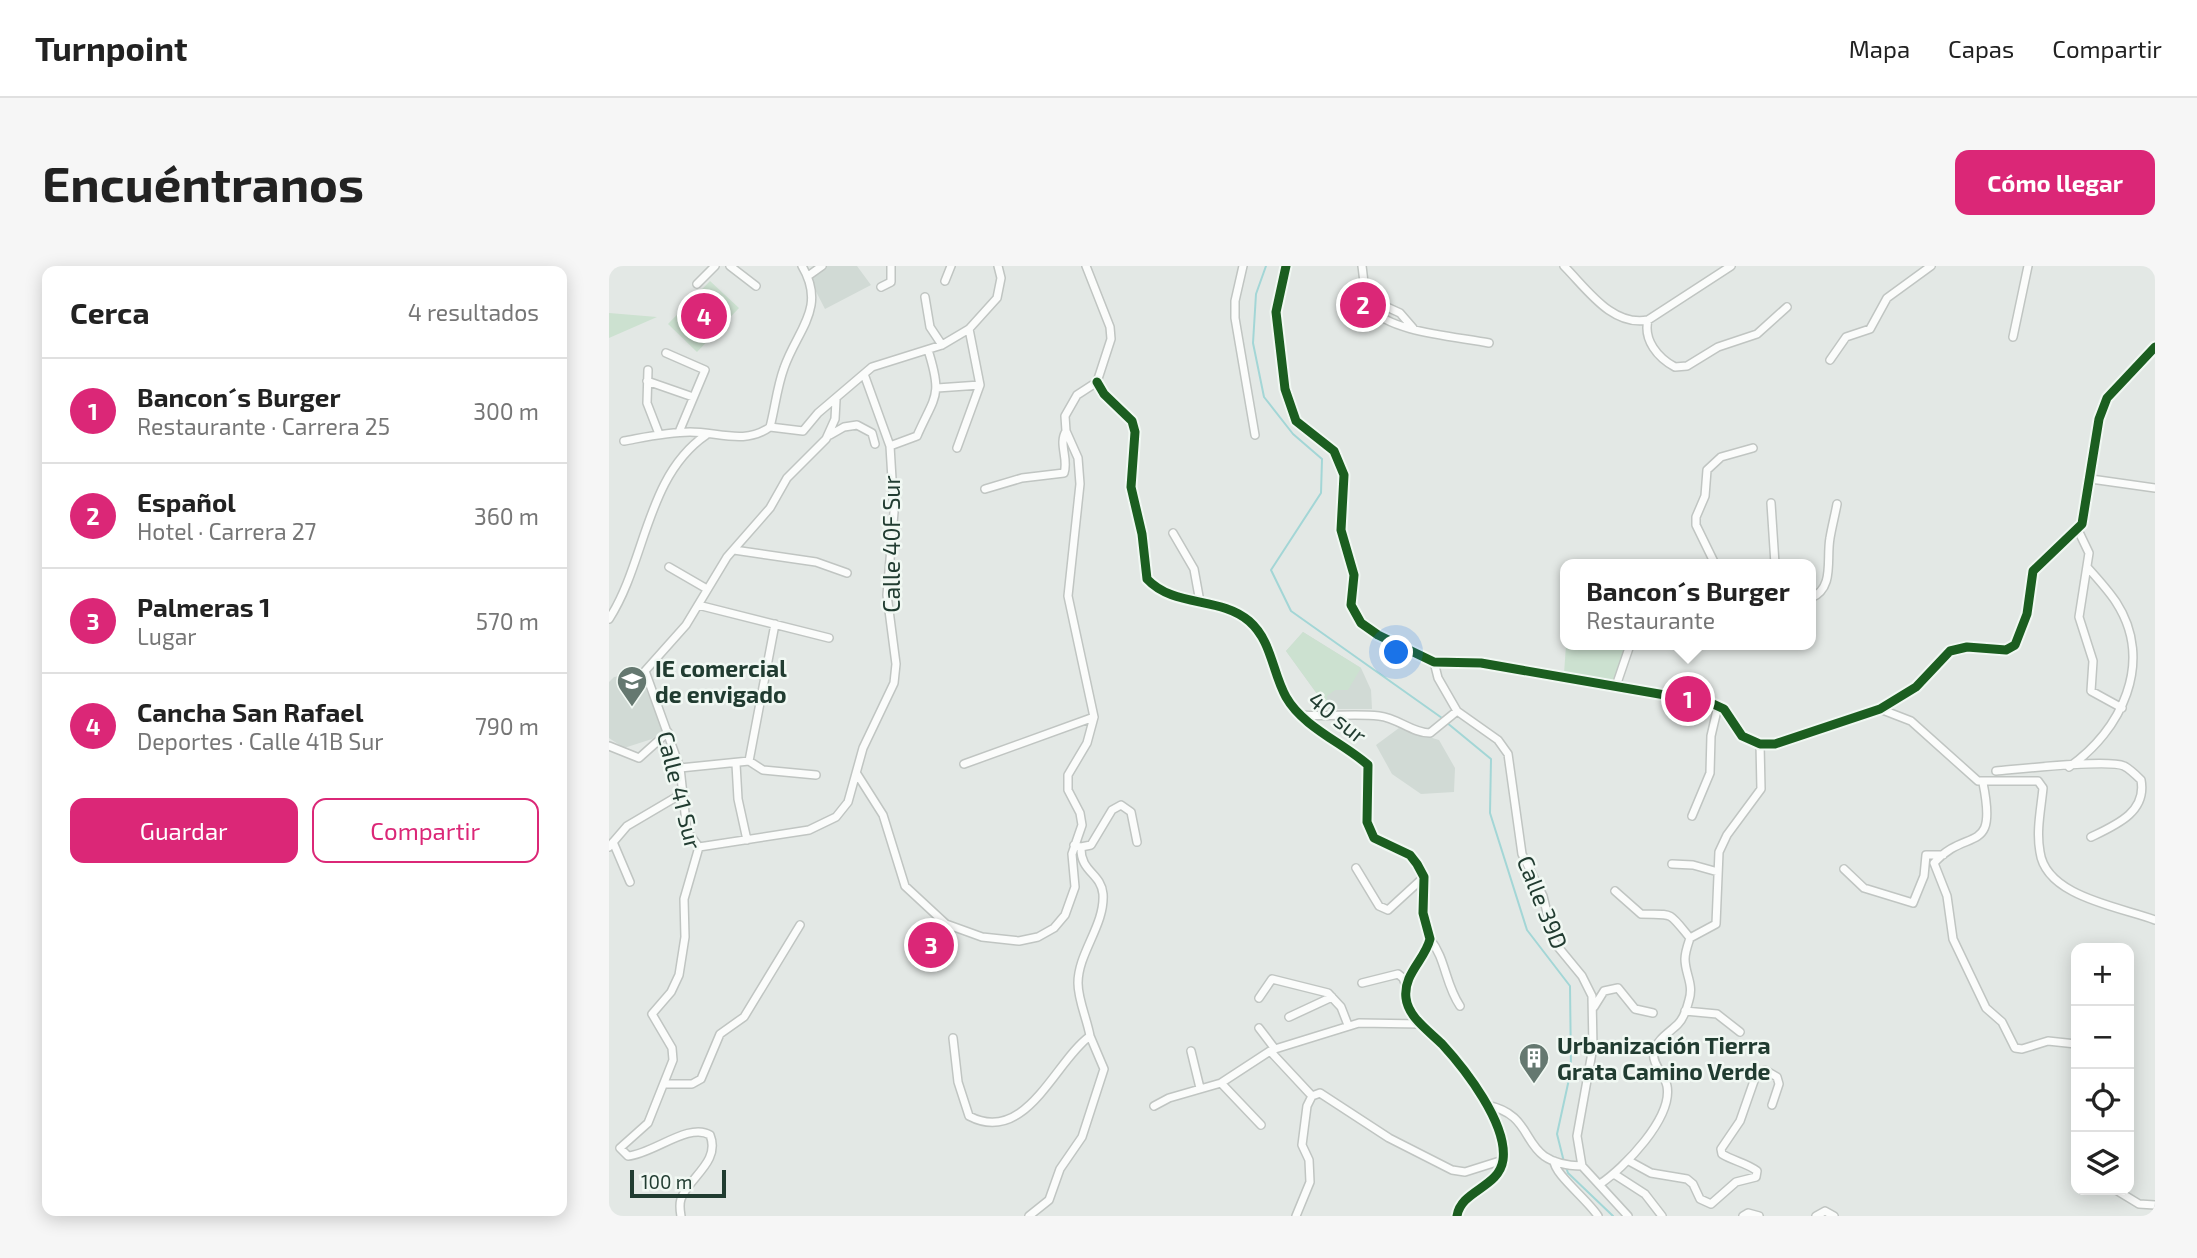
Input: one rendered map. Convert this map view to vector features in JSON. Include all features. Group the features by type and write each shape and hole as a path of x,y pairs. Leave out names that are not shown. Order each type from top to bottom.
{"street":[{"path":"697,284 715,266"},
{"path":"730,266 756,286"},
{"path":"624,441 679,432 737,437 763,432 770,427 784,368 811,316 808,276 803,266"},
{"path":"808,276 821,266"},
{"path":"881,287 891,282 891,266"},
{"path":"945,281 951,266"},
{"path":"770,427 803,431 818,413 880,362 942,345 969,329 994,302 1000,284 998,266"},
{"path":"857,774 883,815 905,886 946,924 962,932 999,941 1019,941 1038,937 1054,928 1065,915 1075,887 1082,818 1070,797 1068,775 1087,743 1094,717 1068,596 1080,484 1078,458 1066,431 1065,416 1071,402 1097,382 1111,339 1110,327 1086,266"},
{"path":"1243,266 1235,301 1235,318 1255,435"},
{"path":"1286,266 1276,312 1282,374 1296,421 1334,451 1344,475 1346,489 1341,530 1354,575 1351,605 1354,614 1378,635 1434,663 1481,663 1718,706 1742,736 1760,744 1785,742 1880,709 1921,682 1950,651 1967,647 2006,650 2015,645 2027,614 2033,571 2078,530 2085,517 2099,419 2107,398 2155,347"},
{"path":"1361,266 1367,299 1372,309 1385,320 1489,342"},
{"path":"1564,266 1617,316 1627,321 1648,320 1731,266"},
{"path":"1830,360 1846,337 1870,329 1883,304 1894,292 1931,266"},
{"path":"2013,337 2028,266"},
{"path":"925,297 930,327 942,345"},
{"path":"1367,299 1401,313 1413,328"},
{"path":"1648,320 1646,329 1652,346 1675,367 1687,366 1718,347 1757,334 1787,307"},
{"path":"957,448 981,385 969,329"},
{"path":"890,446 917,436 934,403 937,387 928,350"},
{"path":"666,353 705,370 679,432"},
{"path":"648,370 647,403 660,434"},
{"name":"Calle 40F Sur","path":"747,840 809,830 824,824 848,802 863,748 881,715 896,673 887,595 894,512 890,446 864,374"},
{"path":"647,381 693,397"},
{"name":"40 sur","path":"1097,382 1104,394 1132,421 1135,432 1131,487 1142,534 1147,579 1162,592 1231,611 1252,623 1269,650 1286,698 1303,715 1368,765 1369,830 1384,844 1410,855 1424,877"},
{"path":"937,387 981,385"},
{"name":"Calle 41 Sur","path":"681,1216 681,1199 707,1164 712,1141 710,1135 694,1131 683,1134 638,1155 628,1156 620,1148 648,1123 673,1054 663,1038 652,1010 671,992 680,975 685,937 684,899 699,847 687,831 680,768 645,671 686,625 707,589 734,550 770,508 787,478 826,439 835,419 836,400"},
{"path":"826,439 844,427 857,425 872,433 875,444"},
{"path":"985,489 1022,478 1065,473 1066,459 1062,440 1066,431"},
{"path":"609,620 622,595 646,523 684,453 706,435"},
{"path":"1713,559 1696,525 1696,517 1705,496 1707,470 1721,457 1753,448"},
{"path":"2091,479 2155,488"},
{"path":"1771,502 1775,559"},
{"path":"1816,596 1827,580 1830,538 1837,504"},
{"path":"2078,530 2088,545 2088,568 2079,617 2093,661 2091,691 2122,708"},
{"path":"1173,533 1194,569 1200,602"},
{"path":"734,550 816,562 847,573"},
{"path":"669,567 707,589"},
{"path":"2069,767 2092,751 2111,729 2122,708 2131,679 2131,636 2117,603 2088,568"},
{"path":"698,605 829,638"},
{"path":"749,761 775,624"},
{"path":"1616,686 1628,650"},
{"path":"1303,715 1381,716 1396,719 1421,733 1438,729 1457,711 1438,678 1434,663"},
{"path":"1692,816 1710,773 1711,736 1718,706"},
{"path":"1880,709 1911,721 1973,778 1983,783 2038,781 2043,788 2040,856 2052,876 2085,897 2155,920"},
{"name":"Calle 39D","path":"1457,711 1491,734 1508,754 1522,854 1543,896 1554,942 1588,985 1593,1007 1592,1056 1577,1136 1582,1166"},
{"path":"964,764 1094,717"},
{"path":"609,746 639,758 668,732"},
{"path":"1600,1184 1629,1161 1656,1123 1666,1101 1667,1083 1654,1060 1654,1052 1662,1037 1678,1025 1692,989 1685,959 1690,938 1716,924 1722,844 1761,789 1760,744"},
{"path":"2092,751 2096,764"},
{"path":"680,768 749,761 763,770 816,775"},
{"path":"699,847 747,840 738,799 736,764"},
{"path":"1996,771 2096,764 2120,765 2128,769 2141,780 2140,802 2128,816 2091,837"},
{"path":"1983,783 1988,807 1985,828 1972,840 1943,855 1934,863 1947,896 1953,939 1986,1008 2002,1022 2015,1048 2022,1049 2048,1041 2071,1043"},
{"path":"630,882 611,844 627,826 683,793"},
{"path":"1078,846 1094,842 1112,810 1121,805 1131,812 1137,842"},
{"path":"1029,1216 1049,1200 1061,1169 1082,1137 1090,1104 1104,1069 1090,1036 1078,983 1103,898 1100,883 1081,861 1078,846"},
{"path":"1843,869 1864,888 1913,904 1924,876 1926,855 1943,855"},
{"path":"1672,864 1693,865 1718,872"},
{"path":"1356,868 1379,906 1388,910 1424,877"},
{"path":"1424,877 1423,913 1430,939 1439,950 1447,984 1460,1006"},
{"path":"1615,891 1641,914 1665,912 1671,915 1690,938"},
{"path":"664,1084 692,1084 701,1079 720,1034 744,1017 800,925"},
{"path":"1406,987 1430,939"},
{"path":"1362,984 1398,974 1403,978 1408,1005 1421,1024 1450,1053 1486,1105 1500,1134 1503,1160 1495,1177 1459,1205 1457,1216"},
{"path":"1259,998 1269,981 1275,979 1317,989 1332,997 1341,1007 1348,1025"},
{"path":"1593,1007 1604,991 1618,988 1635,1009 1653,1013"},
{"path":"1289,1017 1332,997"},
{"path":"1685,1011 1717,1014 1740,1032"},
{"path":"1154,1106 1221,1083 1272,1050 1348,1025 1377,1022 1421,1024"},
{"path":"1259,1028 1272,1050 1312,1096"},
{"path":"953,1038 958,1082 969,1116 994,1122 1012,1116 1034,1103 1056,1078 1079,1044 1090,1036"},
{"path":"1191,1051 1200,1088"},
{"path":"1629,1161 1661,1176 1687,1179 1693,1184 1700,1199 1711,1204 1736,1182 1756,1177 1753,1167 1722,1154 1721,1149 1740,1121 1755,1077 1765,1070 1777,1077 1779,1083 1772,1105"},
{"path":"1221,1083 1261,1125"},
{"path":"1296,1216 1311,1182 1311,1170 1302,1144 1307,1106 1312,1096 1320,1093 1389,1138 1452,1170 1465,1172 1503,1160"},
{"path":"1486,1105 1506,1110 1518,1119 1537,1153 1556,1162 1582,1166 1628,1216"},
{"path":"1556,1162 1556,1172 1578,1189 1598,1216"},
{"path":"1614,1174 1645,1194 1663,1216"},
{"path":"2124,1195 2139,1204 2155,1205"},
{"path":"1816,1216 1825,1211 1834,1216"},
{"path":"1743,1216 1748,1213 1759,1216"}],"shaded area":[{"path":"823,266 857,266 871,285 825,309 808,276"},
{"path":"1303,632 1361,668 1371,690 1372,709 1328,709 1286,651"},
{"name":"IE comercial de envigado","path":"634,674 645,687 665,729 652,739 624,748 609,738 609,682 614,677"},
{"path":"1399,728 1439,740 1455,768 1454,792 1421,794 1392,774 1376,745"}],"green space":[{"path":"710,281 739,308 697,352 668,324"},
{"path":"609,313 657,317 609,338"},
{"path":"1303,632 1361,668 1348,690 1335,690 1327,696 1328,709 1286,651"},
{"path":"1566,650 1624,650 1614,683 1564,674"}],"waterway":[{"path":"1266,266 1256,294 1253,343 1264,397 1293,434 1322,459 1321,493 1271,570 1291,611 1442,718"},
{"path":"1446,722 1491,759 1490,813 1527,930 1570,986 1571,1070 1557,1134 1564,1162"},
{"path":"1566,1167 1568,1173 1613,1216"}],"cycle path":[{"path":"1286,266 1276,312 1285,389 1296,421 1334,451 1344,475 1341,530 1354,575 1351,605 1361,623 1378,635 1434,662 1481,663 1711,703 1724,709 1742,736 1760,744 1775,744 1880,709 1916,687 1950,651 1967,647 2006,650 2015,645 2027,614 2033,571 2082,524 2099,419 2107,398 2155,347"},
{"path":"1097,382 1104,394 1132,421 1135,432 1131,487 1142,534 1147,579 1170,594 1237,613 1257,629 1267,647 1281,687 1293,708 1313,726 1368,765 1367,822 1374,838 1410,855 1424,877 1423,913 1430,939 1408,982 1408,1005 1425,1029 1442,1044 1473,1082 1492,1114 1503,1146 1503,1160 1495,1177 1465,1200 1457,1216"}],"place":[{"name":"Español","path":"1363,305"},
{"name":"Cancha San Rafael","path":"704,316"},
{"name":"Bancon´s Burger","path":"1688,699"},
{"name":"IE comercial de envigado","path":"632,708"},
{"name":"Palmeras 1","path":"931,945"},
{"name":"Urbanización Tierra Grata Camino Verde","path":"1534,1085"}]}
